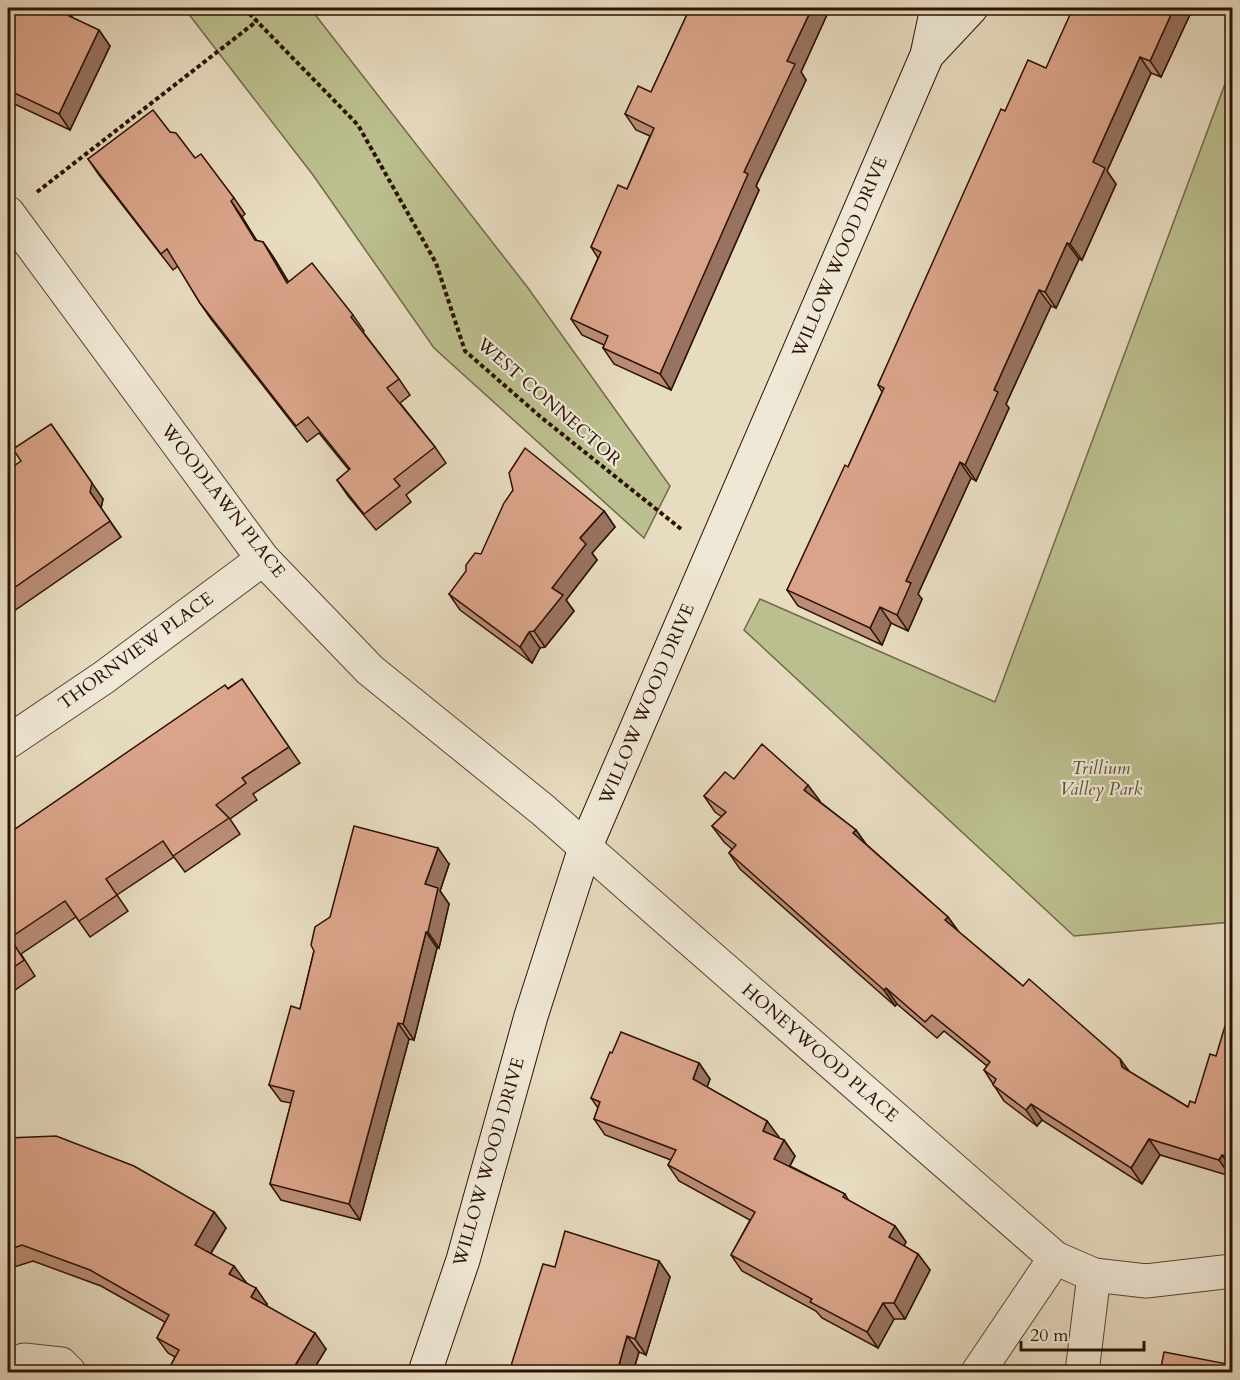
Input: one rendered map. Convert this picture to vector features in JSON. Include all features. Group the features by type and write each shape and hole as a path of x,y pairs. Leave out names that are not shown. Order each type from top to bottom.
{"street":[{"name":"WILLOW WOOD DRIVE","path":"425,1372 463,1260 531,1016 585,848 927,55 937,8"},
{"name":"WILLOW WOOD DRIVE","path":"927,55 971,8"},
{"name":"WOODLAWN PLACE","path":"8,214 263,559 370,670 524,793 585,848"},
{"name":"THORNVIEW PLACE","path":"8,742 103,678 263,559"},
{"name":"HONEYWOOD PLACE","path":"585,848 1055,1258 1094,1275 1146,1281 1233,1271"},
{"path":"978,1372 1055,1258"},
{"path":"1082,1372 1094,1275"},
{"path":"8,1369 24,1360 61,1364 69,1372"}],"path":[{"name":"WEST CONNECTOR","path":"244,8 358,125 436,262 465,351 542,418 712,554"},
{"path":"8,214 257,21"}],"green space":[{"path":"184,8 310,8 528,288 670,486 644,538 434,348 313,175"},
{"name":"Trillium Valley Park","path":"1232,65 1232,922 1074,936 744,630 760,599 995,702"}],"building":[{"path":"8,8 66,8 69,16 99,30 59,114 8,90"},
{"path":"690,8 812,8 787,61 795,64 744,172 748,174 660,374 603,348 608,336 571,319 601,252 591,247 618,185 627,189 654,128 625,114 638,86 651,92"},
{"path":"1073,8 1174,8 1150,61 1140,57 1093,162 1105,168 1045,292 1039,290 994,390 998,392 965,465 960,462 906,581 911,583 897,615 880,607 870,628 787,590 845,465 848,467 884,388 878,385 1001,109 1005,111 1028,60 1046,68"},
{"path":"153,110 170,132 176,133 195,158 201,154 234,198 231,201 255,240 263,242 287,283 312,263 399,379 387,388 435,447 394,479 400,486 364,514 337,480 350,469 308,417 296,426 200,303 167,249 161,254 88,159"},
{"path":"51,424 92,483 90,492 110,521 8,592 8,470 21,461 13,449"},
{"path":"525,448 604,511 580,538 586,544 552,588 563,595 534,631 529,632 520,647 449,594 466,571 466,565 475,553 481,554 504,503 513,490 509,473"},
{"path":"242,679 289,747 242,778 246,783 216,805 229,818 173,856 163,841 106,879 117,895 79,921 65,901 10,938 24,960 8,971 8,834 225,685 228,689"},
{"path":"762,744 808,785 804,790 856,830 853,833 948,917 945,920 1023,986 1029,979 1120,1059 1122,1067 1188,1107 1190,1101 1195,1103 1210,1054 1216,1056 1225,1026 1233,1029 1233,1159 1222,1155 1219,1160 1149,1139 1131,1168 1031,1104 1026,1110 993,1085 996,1079 984,1070 990,1062 932,1015 925,1022 886,988 884,990 729,853 736,845 712,826 726,812 704,796 725,772 734,779"},
{"path":"354,826 438,848 425,884 438,888 403,1024 398,1023 349,1204 270,1184 294,1091 269,1085 291,1006 300,1009 314,951 311,945 315,927 330,917"},
{"path":"621,1032 699,1063 693,1079 767,1121 763,1131 784,1140 774,1159 845,1194 843,1197 895,1226 889,1237 918,1254 894,1303 883,1303 867,1332 810,1302 812,1299 731,1255 755,1212 668,1165 676,1150 594,1119 600,1102 591,1098"},
{"path":"56,1136 134,1166 214,1212 195,1245 234,1266 229,1274 256,1288 251,1297 315,1333 291,1372 181,1372 170,1367 179,1350 157,1338 169,1315 90,1270 22,1245 8,1250 8,1138"},
{"path":"565,1231 659,1261 635,1339 627,1336 617,1372 509,1372 543,1264 555,1267"},
{"path":"1164,1352 1233,1365 1233,1372 1160,1372"},
{"path":"820,1366 822,1372 799,1372"}]}
